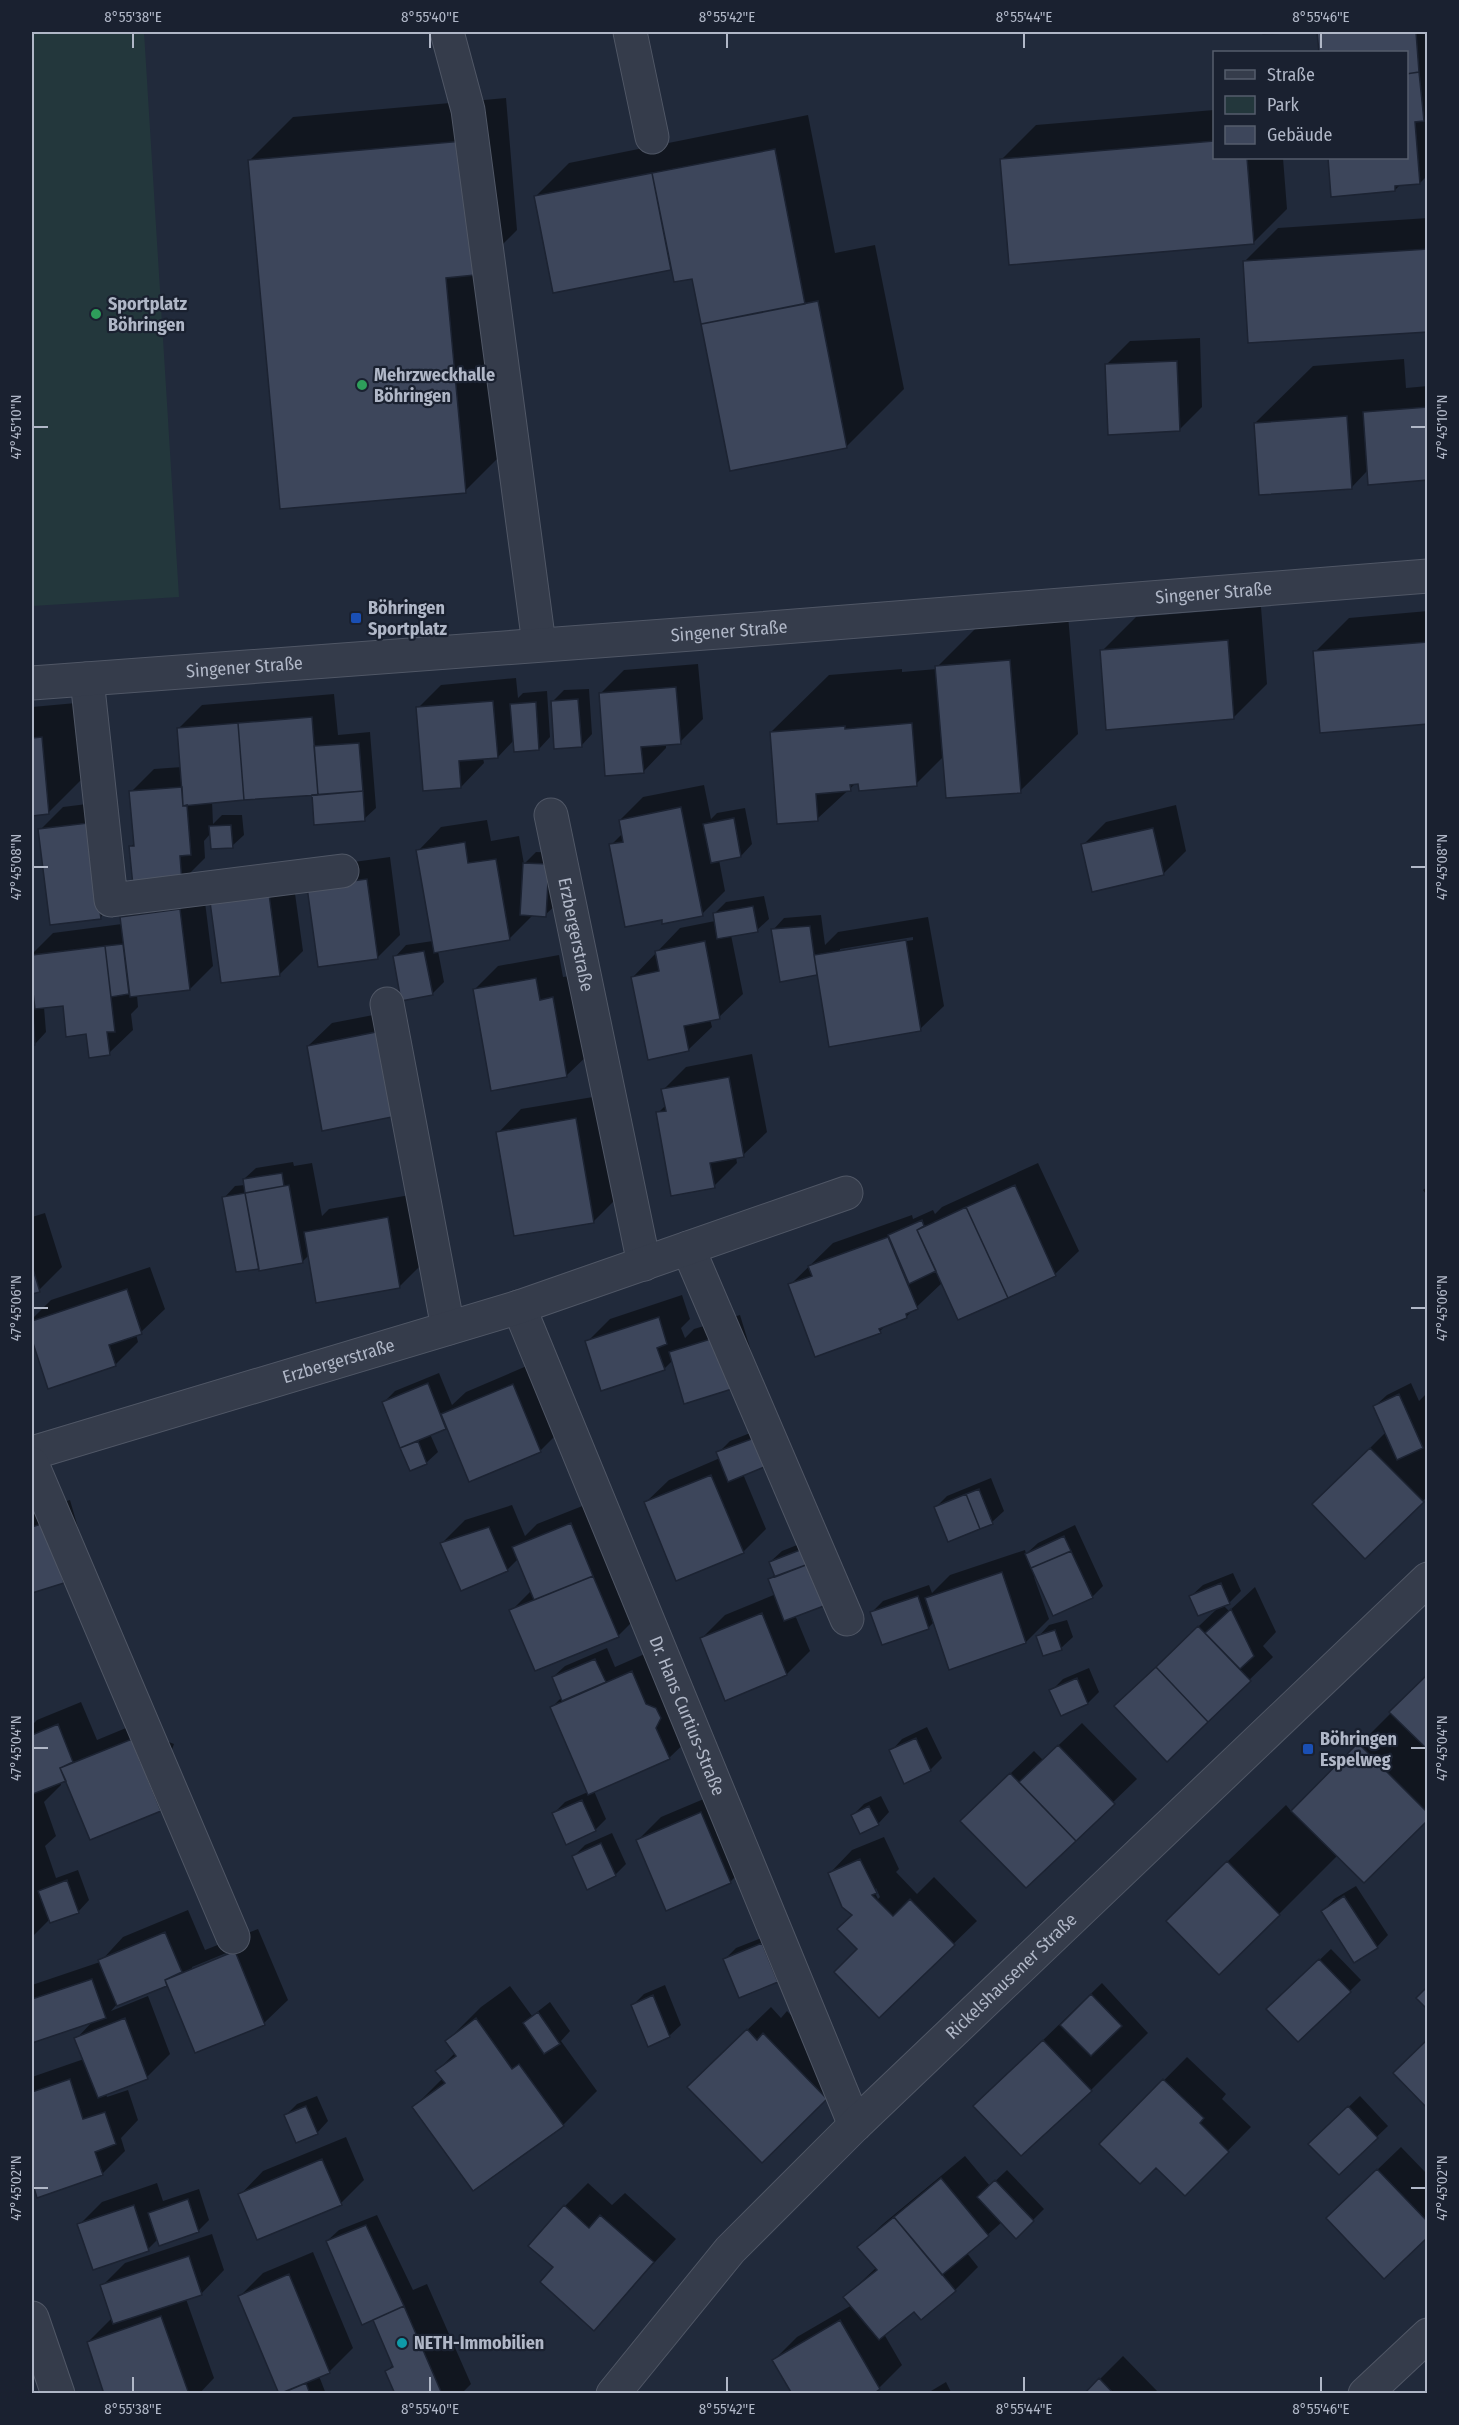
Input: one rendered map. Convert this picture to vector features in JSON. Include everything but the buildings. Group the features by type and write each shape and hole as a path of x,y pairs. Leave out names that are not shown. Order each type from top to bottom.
{"street":[{"path":"447,32 468,110 539,644"},
{"path":"630,32 652,137"},
{"name":"Singener Straße","path":"32,683 1428,576"},
{"path":"87,679 111,900 342,871"},
{"name":"Erzbergerstraße","path":"551,815 644,1264"},
{"path":"387,1004 448,1328"},
{"name":"Erzbergerstraße","path":"32,1453 519,1306 846,1193"},
{"path":"688,1248 847,1619"},
{"name":"Dr. Hans Curtius-Straße","path":"519,1306 855,2125"},
{"path":"32,1464 233,1937"},
{"name":"Rickelshausener Straße","path":"613,2394 730,2250 855,2125 1428,1579"},
{"path":"32,2318 58,2394"},
{"path":"1365,2394 1428,2335"}],"green space":[{"name":"Sportplatz Böhringen","path":"32,32 144,32 179,597 32,606"}],"place":[{"name":"Sportplatz Böhringen","path":"96,314"},
{"name":"Mehrzweckhalle Böhringen","path":"362,385"},
{"name":"Böhringen Sportplatz","path":"356,618"},
{"name":"Böhringen Espelweg","path":"1308,1749"},
{"name":"NETH-Immobilien","path":"402,2343"}]}
